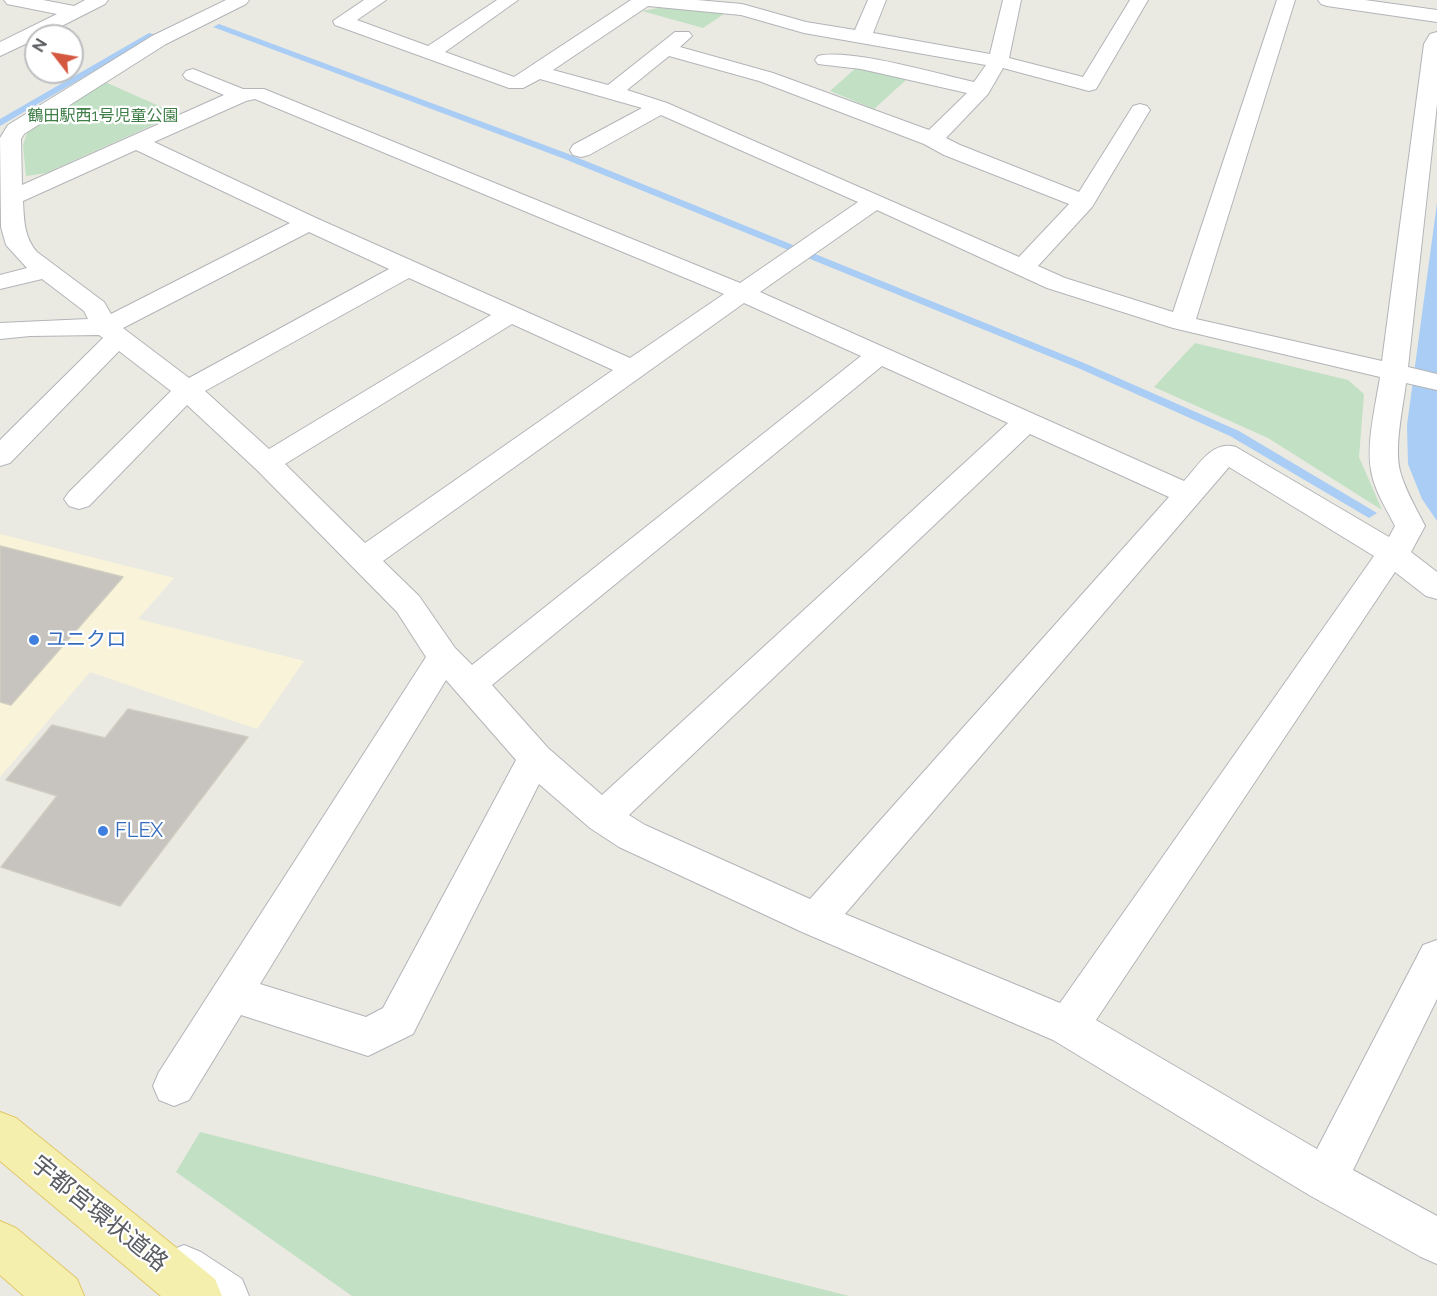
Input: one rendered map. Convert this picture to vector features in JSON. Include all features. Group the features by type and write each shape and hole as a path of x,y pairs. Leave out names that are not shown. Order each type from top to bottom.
{"main road":[{"name":"宇都宮環状道路","path":"0,1133 198,1296"},
{"path":"0,1244 54,1291"}],"street":[{"path":"14,0 73,11"},
{"path":"0,50 73,11 99,0"},
{"path":"377,0 342,21 516,84 537,72 660,107 1056,283 1182,322 1437,382"},
{"path":"430,53 509,0"},
{"path":"530,76 642,0 745,5 804,27 998,62 1089,85 1139,0"},
{"path":"862,37 877,0"},
{"path":"932,139 981,90 998,62 1012,0"},
{"path":"1182,322 1286,0"},
{"path":"1327,0 1437,16"},
{"path":"228,2 159,40 8,130 10,139 7,186 13,227 18,245 28,257 95,307 111,332 187,390 267,463 408,604 443,657 471,684 535,758 568,790 603,817 632,836 816,920 1068,1026 1325,1179 1437,1241"},
{"path":"612,92 686,34"},
{"path":"1068,1026 1392,553 1404,540 1410,526 1384,469 1400,374 1434,45 1437,38"},
{"path":"665,49 766,77 932,139 952,150 1084,202"},
{"path":"825,60 861,63 981,90"},
{"path":"193,75 241,95"},
{"path":"7,186 137,142 241,95 257,93 742,293 1188,494"},
{"path":"581,150 660,107"},
{"path":"1024,267 1084,202 1140,110"},
{"path":"137,142 308,223 632,369"},
{"path":"364,559 632,369 875,201"},
{"path":"0,458 111,332 308,223"},
{"path":"79,499 187,390 408,268"},
{"path":"0,282 45,271"},
{"path":"267,463 509,315"},
{"path":"0,331 30,328 111,332"},
{"path":"471,684 879,355"},
{"path":"603,817 1028,421"},
{"path":"816,920 1226,453 1392,553 1437,588"},
{"path":"174,1086 443,657"},
{"path":"233,994 368,1037 398,1021 535,758"},
{"path":"1325,1179 1437,957"},
{"path":"102,1215 225,1296"}],"shaded area":[{"path":"0,534 174,578 138,619 304,661 257,729 90,672 0,777"}],"green space":[{"path":"663,7 727,12 703,28 642,11"},
{"path":"857,67 907,79 874,109 830,91"},
{"name":"鶴田駅西1号児童公園","path":"105,82 177,114 46,173 26,176 23,145 28,130"},
{"path":"1195,343 1348,380 1364,394 1359,457 1382,510 1268,438 1154,387"},
{"path":"200,1132 849,1296 352,1296 176,1172"}],"water":[{"path":"219,24 566,153 1084,363 1239,431 1377,513 1369,518 1230,436 1078,368 562,158 213,27"},
{"path":"149,33 156,35 84,77 84,71"},
{"path":"61,84 72,84 0,126 0,119"},
{"path":"1437,203 1437,521 1422,499 1408,464 1407,425"}],"building":[{"name":"ユニクロ","path":"0,546 123,577 11,705 0,702"},
{"name":"FLEX","path":"128,709 248,737 120,906 1,867 57,796 6,780 52,725 105,738"}],"place":[{"name":"ユニクロ","path":"34,640"},
{"name":"FLEX","path":"103,831"}]}
